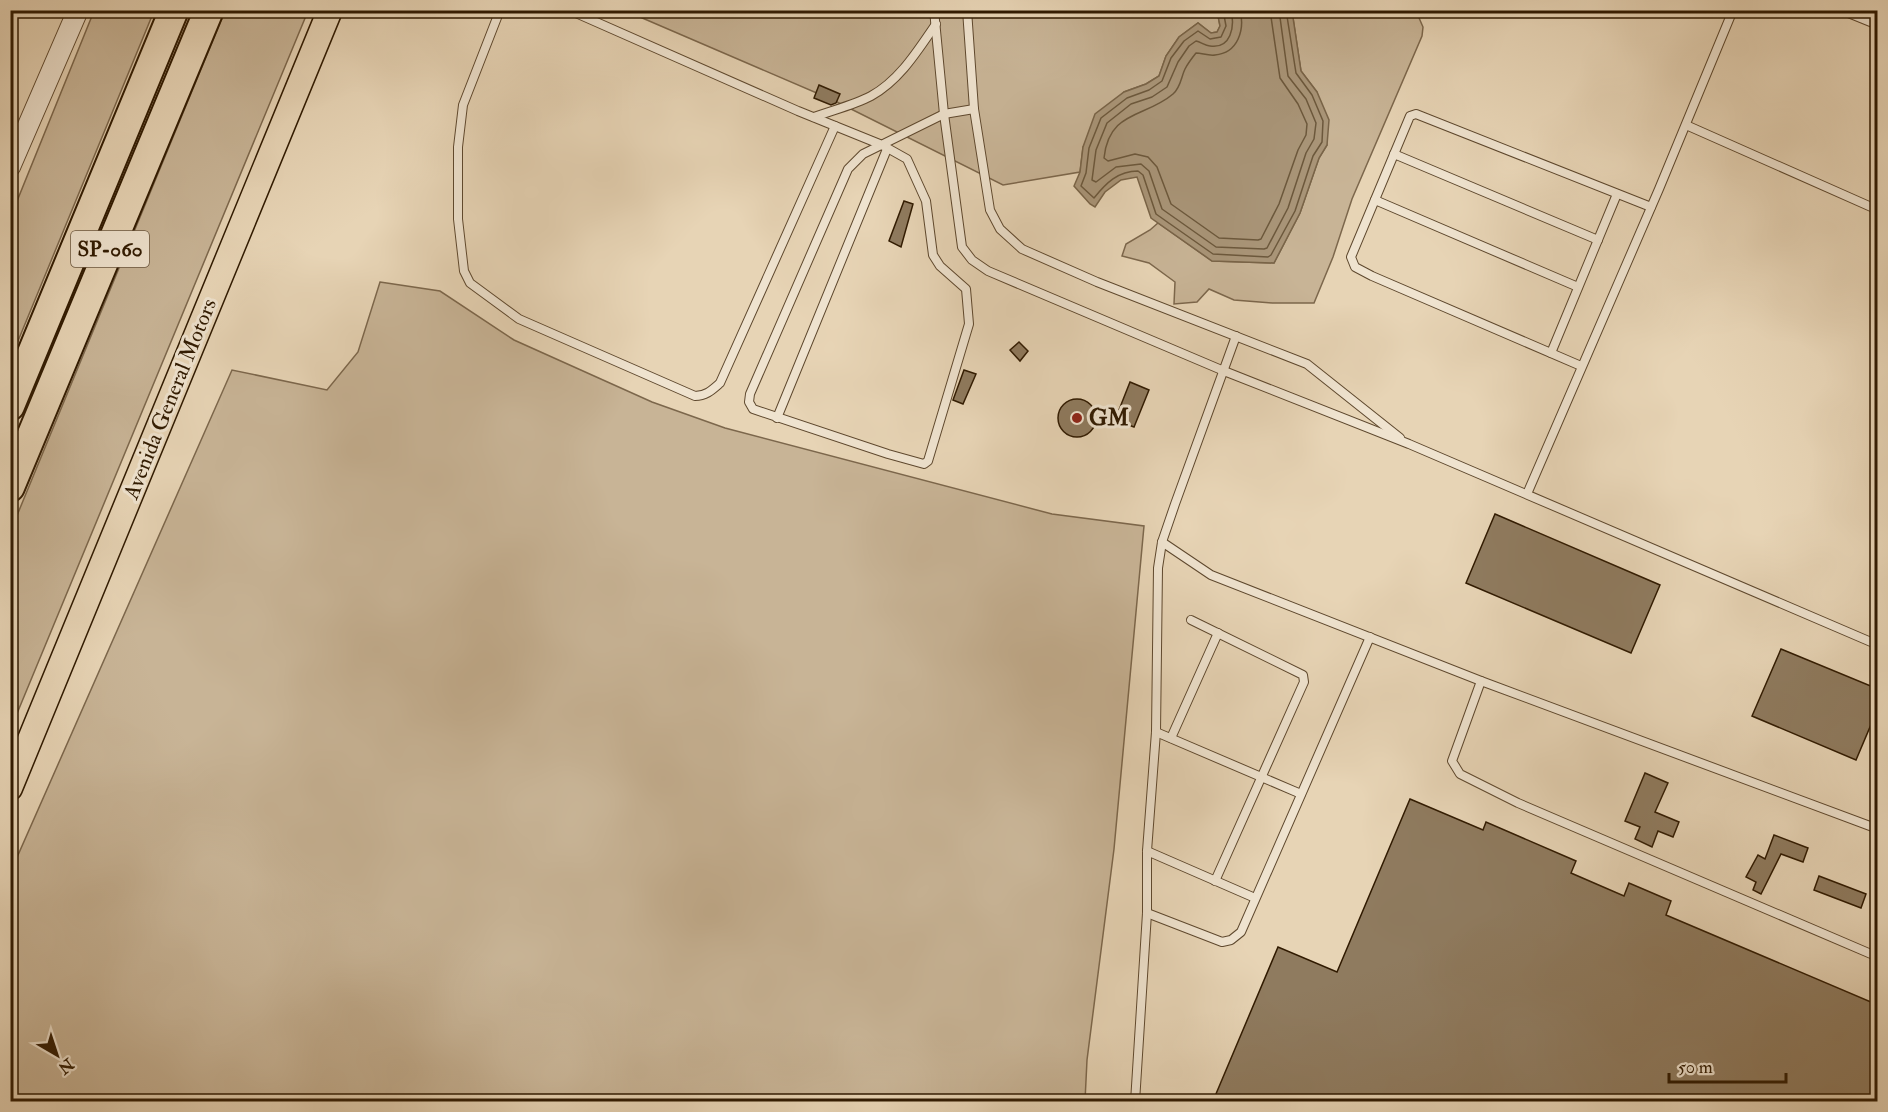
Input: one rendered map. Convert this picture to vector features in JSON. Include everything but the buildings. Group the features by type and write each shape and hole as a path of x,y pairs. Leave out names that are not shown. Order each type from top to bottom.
{"highway":[{"name":"SP-060","path":"10,406 174,10"},
{"name":"SP-060","path":"10,487 209,10"}],"main road":[{"name":"Avenida General Motors","path":"10,788 330,10"}],"street":[{"path":"10,167 78,10"}],"lane":[{"path":"500,10 463,105 458,147 458,210 464,271 470,283 519,320 695,396 702,396 720,382 835,126"},
{"path":"569,10 885,147 907,159 926,201 933,255 940,266 966,288 969,324 928,461 924,464 753,409 749,402 750,394 848,169 863,154 885,147 944,114 974,109"},
{"path":"934,10 944,114 962,248 972,261 988,271 1224,370 1409,444 1878,645"},
{"path":"967,10 974,109 990,210 1000,230 1022,249 1097,282 1307,364 1409,444"},
{"path":"1527,494 1733,10"},
{"path":"1841,10 1878,26"},
{"path":"814,117 871,96 891,81 936,24"},
{"path":"1581,366 1382,281 1355,267 1351,256 1410,116 1416,114 1651,207"},
{"path":"1686,125 1878,210"},
{"path":"777,418 885,147"},
{"path":"1394,154 1598,240"},
{"path":"1551,353 1617,194"},
{"path":"1375,200 1578,287"},
{"path":"1136,1101 1147,913 1147,851 1156,732 1158,568 1162,542 1236,336"},
{"path":"1162,542 1211,575 1481,681 1878,829"},
{"path":"1191,620 1303,675 1304,682 1215,881"},
{"path":"1170,738 1218,633"},
{"path":"1147,913 1222,942 1231,940 1240,932 1370,637"},
{"path":"1481,681 1452,761 1460,774 1518,803 1878,957"},
{"path":"1156,732 1301,794"},
{"path":"1147,851 1255,898"}],"shaded area":[{"path":"1217,10 1220,26 1217,32 1211,33 1198,23 1179,37 1166,56 1159,76 1146,84 1124,92 1083,147 1080,172 1003,185 833,100 626,11"},
{"path":"94,11 154,11 11,358 11,216"},
{"path":"225,11 308,11 11,728 11,530"},
{"path":"1292,11 1416,11 1423,27 1422,36 1352,199 1333,257 1314,303 1234,300 1209,289 1197,302 1174,304 1175,282 1149,263 1122,256 1126,244 1158,223 1212,261 1274,263 1300,213 1319,158 1327,145 1317,92 1301,71"},
{"path":"380,282 440,291 514,340 652,402 725,428 1052,514 1144,526 1114,849 1087,1060 1085,1101 11,1101 11,871 232,370 327,390 358,352"}],"water":[{"path":"1217,11 1292,11 1301,71 1317,92 1329,120 1327,145 1319,158 1300,213 1274,263 1212,261 1151,218 1137,177 1121,180 1105,192 1095,207 1074,186 1080,172 1083,147 1095,114 1124,92 1146,84 1159,76 1166,56 1179,37 1198,23 1211,33 1217,32 1220,26"}],"place":[{"name":"GM","path":"1077,418"}]}
